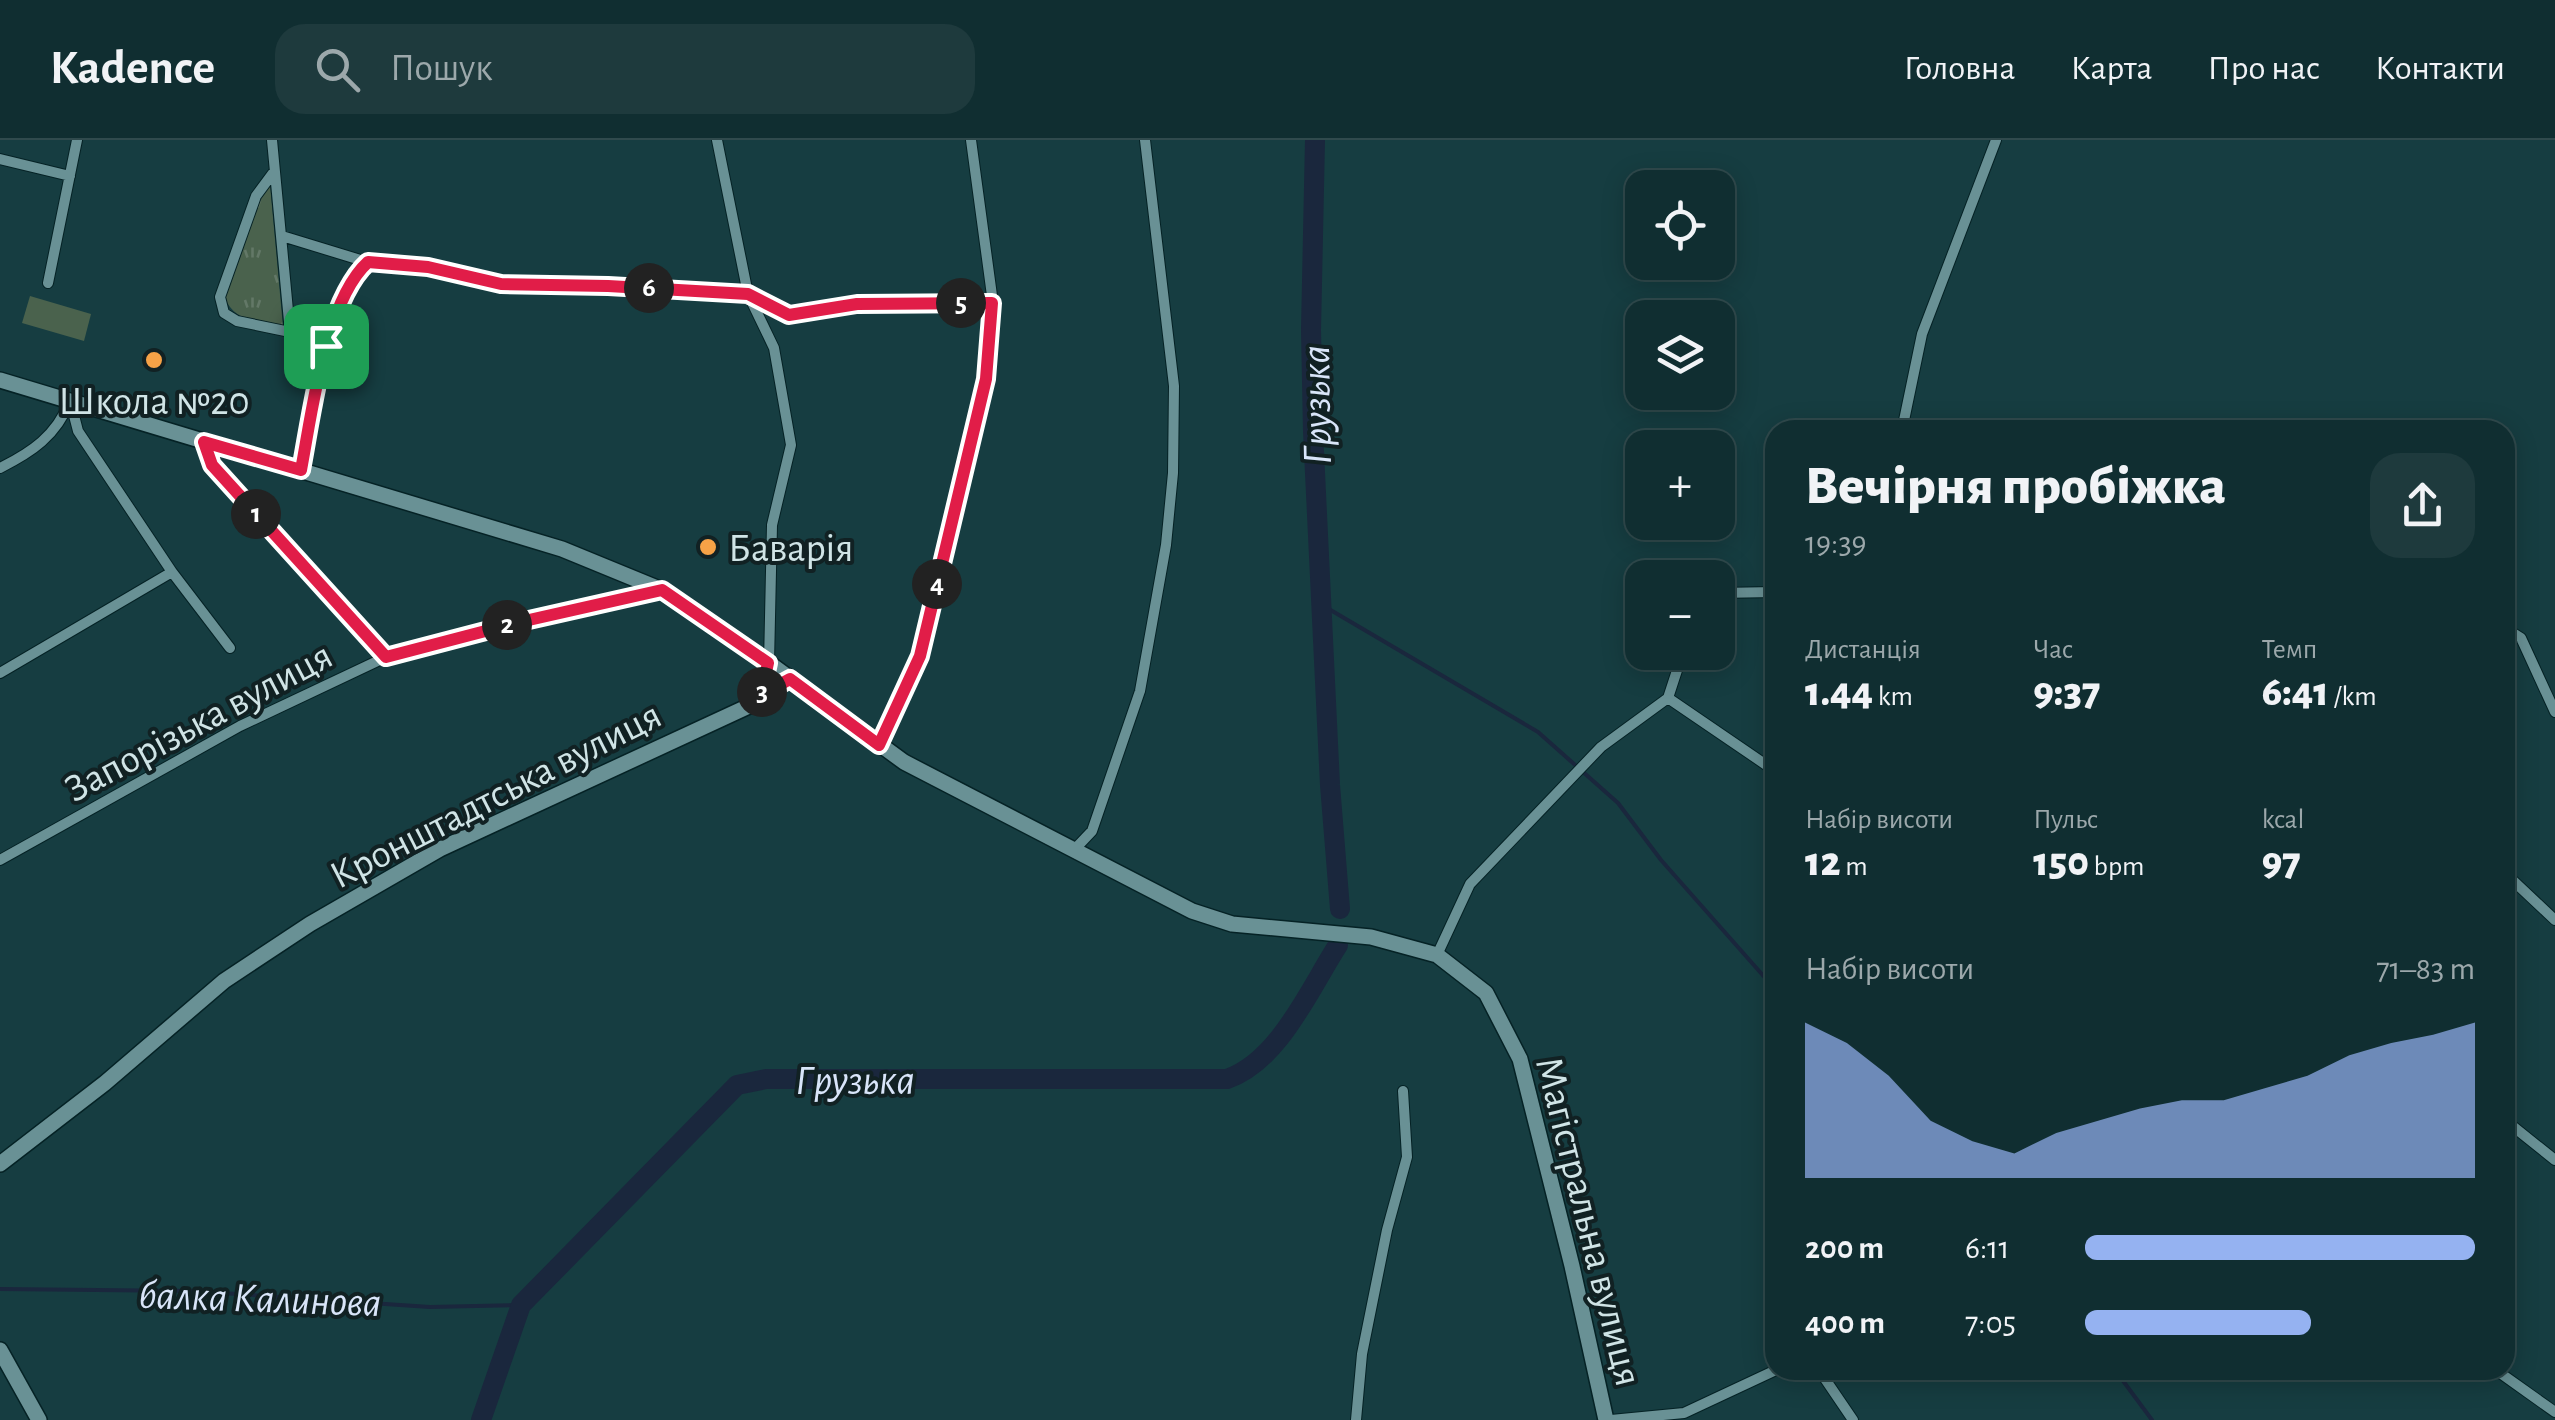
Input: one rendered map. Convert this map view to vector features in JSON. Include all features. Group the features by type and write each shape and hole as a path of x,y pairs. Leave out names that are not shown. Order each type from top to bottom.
{"main road":[{"name":"Магістральна вулиця","path":"0,380 562,549 662,590 926,775 1192,911 1232,924 1371,936 1438,955 1486,993 1520,1060 1608,1420"},
{"path":"761,695 768,663"},
{"name":"Кронштадтська вулиця","path":"0,1164 104,1083 224,981 310,924 440,849 733,713 790,679"},
{"path":"0,1350 40,1420"}],"street":[{"path":"48,283 78,140"},
{"path":"272,140 290,332"},
{"path":"717,140 748,294 774,348 791,445 772,525 768,663"},
{"path":"879,745 920,656 986,379 992,303 971,140"},
{"path":"1074,850 1092,831 1140,691 1166,545 1173,473 1174,386 1145,140"},
{"path":"1904,420 1922,334 1996,140"},
{"path":"0,159 70,176"},
{"path":"273,172 256,196 220,297 224,313 238,321 290,332 326,346"},
{"path":"282,236 368,262 428,267 501,284 748,294 789,315 857,304 992,303"},
{"path":"301,470 326,346 353,275 368,262"},
{"path":"0,468 28,455 46,440 62,420 70,400"},
{"path":"70,400 78,431 172,572 230,648"},
{"path":"204,442 212,465 386,657"},
{"path":"0,673 172,572"},
{"name":"Запорізька вулиця","path":"0,860 240,726 386,657 662,590"},
{"path":"1735,592 1765,592"},
{"path":"2515,634 2521,638 2555,712"},
{"path":"1438,955 1470,884 1601,748 1668,698 1678,670"},
{"path":"1668,698 1765,764"},
{"path":"2515,882 2555,920"},
{"path":"1356,1420 1362,1354 1387,1230 1408,1157 1403,1091"},
{"path":"2515,1128 2555,1160"},
{"path":"1608,1420 1684,1413 1765,1375"},
{"path":"1826,1380 1852,1420"},
{"path":"2510,1380 2555,1412"}],"green space":[{"path":"270,185 283,327 242,316 225,298 260,196"},
{"path":"30,296 91,314 84,341 22,323"}],"waterway":[{"name":"Грузька","path":"1315,140 1313,431 1340,909"},
{"path":"1322,605 1538,732 1618,803 1661,860 1765,978"},
{"name":"Грузька","path":"481,1420 521,1305 737,1085 766,1079 1227,1079 1246,1070 1277,1041 1338,945"},
{"name":"балка Калинова","path":"0,1289 192,1291 430,1307 521,1305"},
{"path":"2122,1380 2152,1420"}],"place":[{"name":"Школа №20","path":"154,360"},
{"name":"Баварія","path":"708,547"}],"route":[{"path":"368,262 428,267 501,284 748,294 789,315 857,304 992,303 986,379 920,656 879,745 790,679 761,695 768,663 662,590 386,657 206,456 204,442 301,470 326,346 353,275 368,262"}]}
